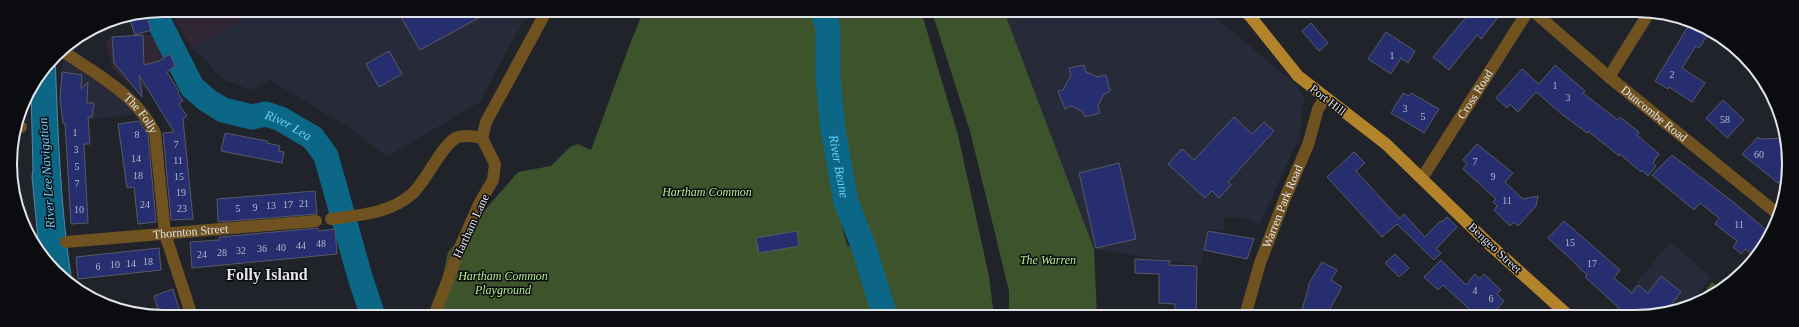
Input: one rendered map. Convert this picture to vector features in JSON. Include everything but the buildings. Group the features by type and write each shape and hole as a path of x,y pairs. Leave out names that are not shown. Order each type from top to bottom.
{"main road":[{"name":"Port Hill","path":"1251,17 1298,76 1386,144 1422,178"},
{"name":"Bengeo Street","path":"1422,178 1489,244 1562,310"}],"street":[{"path":"331,219 376,212 390,208 412,194 426,178 443,151 456,138 470,135 482,138 486,122 543,17"},
{"name":"Cross Road","path":"1422,178 1524,17"},
{"name":"Duncombe Road","path":"1540,17 1609,77 1774,211"},
{"path":"1609,77 1646,17"},
{"name":"The Folly","path":"66,54 121,89 148,120 155,133 165,234 190,310"},
{"name":"Warren Park Road","path":"1247,310 1260,263 1285,198 1308,145 1318,109 1325,98"},
{"name":"Hartham Lane","path":"436,310 479,204 493,180 495,164 482,138"},
{"name":"Thornton Street","path":"66,242 316,221"}],"shaded area":[{"path":"174,17 246,17 191,48"},
{"path":"246,17 527,17 514,37 480,102 387,157 351,129 270,80 252,90 224,80 216,73 205,59 191,48"},
{"path":"1006,17 1214,17 1297,85 1304,98 1299,138 1259,225 1246,218 1225,217 1223,231 1207,229 1201,266 1094,249"},
{"path":"160,34 178,65 140,94 113,69 105,43 112,37"},
{"path":"64,58 71,65 104,82 137,114 63,123 60,86"},
{"path":"1670,242 1711,277 1692,299 1655,309 1615,310"}],"green space":[{"name":"Hartham Common","path":"641,17 813,17 820,46 818,85 832,189 847,245 855,249 874,310 435,310 448,252 518,172 551,166 570,147 578,144 591,150"},
{"path":"834,17 923,17 958,135 989,276 993,310 893,310 889,293 856,202 836,93 837,45"},
{"name":"The Warren","path":"934,17 1006,17 1094,249 1097,310 1009,310 1009,291 970,131"},
{"path":"1712,282 1716,285 1709,290 1704,293"}],"water":[{"name":"River Lee Navigation","path":"55,65 62,198 71,278 47,253 38,239 32,177 31,100 47,74"}],"waterway":[{"name":"River Lea","path":"157,17 192,87 207,100 223,110 252,117 266,114 281,119 313,138 326,156 360,277 371,310"},
{"name":"River Beane","path":"825,17 828,28 828,79 833,130 846,202 863,245 883,310"}],"district":[{"name":"Folly Island","path":"267,274"}],"park label":[{"name":"Hartham Common Playground","path":"503,283"}]}
